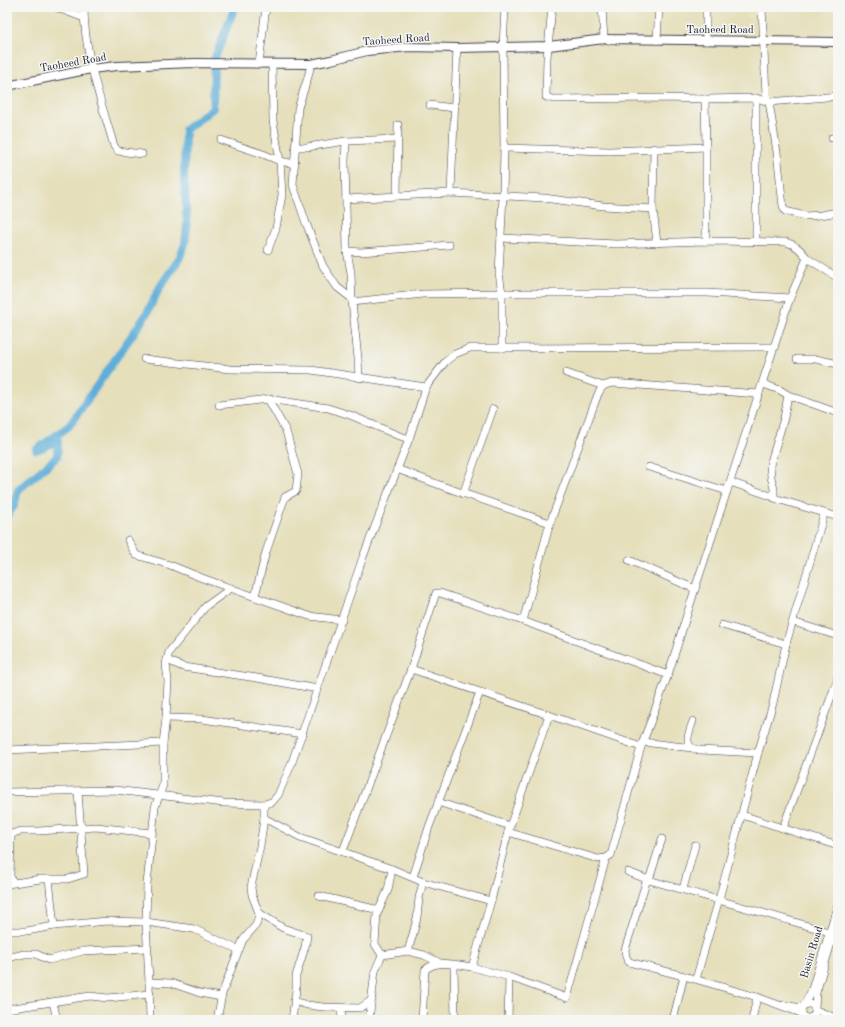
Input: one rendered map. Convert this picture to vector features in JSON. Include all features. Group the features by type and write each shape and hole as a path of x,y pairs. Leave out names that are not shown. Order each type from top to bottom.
{"main road":[{"name":"Taoheed Road","path":"7,86 91,69 194,63 311,64 366,50 409,47 457,48 549,46 604,39 838,42"}],"street":[{"path":"55,7 84,18"},
{"path":"84,7 84,18 91,69 114,146 118,151 142,154"},
{"path":"259,64 266,7"},
{"path":"502,348 502,293 499,273 503,196 503,47 505,7"},
{"path":"552,7 547,58 546,97 553,99 756,98 769,102 838,96"},
{"path":"602,7 604,39"},
{"path":"657,40 659,7"},
{"path":"706,7 706,41"},
{"path":"762,7 766,94 769,102 785,212 805,216 838,212"},
{"path":"451,193 457,48"},
{"path":"268,250 276,228 282,195 280,161 273,121 272,64"},
{"path":"311,64 298,108 294,188 323,266 337,287 352,300 423,294 502,293 707,293 790,298"},
{"path":"756,98 756,242"},
{"path":"705,99 706,241"},
{"path":"430,104 454,108"},
{"path":"397,196 398,125"},
{"path":"295,147 307,147 346,141 398,139"},
{"path":"221,140 280,161 295,164"},
{"path":"346,141 347,251 351,273 359,378"},
{"path":"504,148 633,151 654,148 706,147"},
{"path":"654,148 653,209 657,243"},
{"path":"346,199 451,193 544,198 603,206 653,209"},
{"path":"501,238 616,244 706,241 786,242 793,244 801,250 807,258 838,278"},
{"path":"347,251 361,252 449,245"},
{"path":"438,802 509,829 598,858 606,858 611,855 642,745 668,676 790,298 807,258"},
{"path":"7,792 78,792 115,790 224,803 264,804 272,802 278,795 291,765 363,557 397,469 426,387 445,362 455,354 470,348 775,347"},
{"path":"144,359 230,369 311,370 426,387"},
{"path":"797,359 816,359 838,364"},
{"path":"566,373 603,386 612,383 759,394"},
{"path":"763,384 780,390 788,396 838,413"},
{"path":"523,621 550,523 598,394 603,386"},
{"path":"774,497 770,465 784,418 788,396"},
{"path":"219,405 268,399 328,408 350,415 408,439"},
{"path":"255,596 266,552 285,497 296,491 298,474 286,431 268,399"},
{"path":"463,494 494,409"},
{"path":"650,467 727,491"},
{"path":"397,469 463,494 550,523"},
{"path":"730,482 774,497 778,500 838,517"},
{"path":"696,979 720,899 758,753 773,703 786,644 824,514"},
{"path":"128,540 136,555 170,565 309,616 342,620"},
{"path":"629,560 695,589"},
{"path":"150,1020 146,922 151,833 155,807 163,784 163,743 168,681 166,664 169,652 206,606 231,588"},
{"path":"343,851 411,669 436,593 440,593 523,621 668,676"},
{"path":"793,622 838,636"},
{"path":"722,625 786,644"},
{"path":"167,660 183,667 318,689"},
{"path":"411,669 642,745 758,753"},
{"path":"783,828 838,678"},
{"path":"413,877 438,802 480,692"},
{"path":"472,967 491,901 509,829 549,715"},
{"path":"166,718 202,719 302,734"},
{"path":"692,748 687,738 693,721"},
{"path":"7,750 163,743"},
{"path":"78,792 82,827 81,842 84,874 68,879 49,879 10,883 11,835 14,833 21,831 82,827 96,827 151,833"},
{"path":"217,1020 221,997 243,940 256,925 258,919 259,913 252,895 251,887 260,846 264,818 264,804"},
{"path":"742,815 838,846"},
{"path":"264,818 300,837 343,851 423,882 491,901"},
{"path":"662,839 649,880 646,882 626,950 627,960 629,962 696,979 779,1004 792,1005 810,1019 829,1016"},
{"path":"683,889 695,845"},
{"path":"422,1020 425,970 432,964 440,963 472,967 509,977 567,998 606,858"},
{"path":"382,955 375,944 377,914 388,890 392,869"},
{"path":"628,872 649,880 720,899 828,932"},
{"path":"49,879 54,926"},
{"path":"408,951 417,918 419,898 423,882"},
{"path":"319,896 379,910"},
{"name":"Basin Road","path":"803,1013 838,904"},
{"path":"259,913 282,928 307,936 296,976 296,990 292,1020"},
{"name":"Basin Road","path":"813,1018 815,1015 816,993 838,920"},
{"path":"7,931 27,931 54,926 107,922 146,922 194,929 239,950"},
{"path":"9,956 36,954 49,960 83,951 148,948"},
{"path":"382,955 408,951 424,955 440,963"},
{"path":"369,1020 375,971 382,955"},
{"path":"454,965 455,1020"},
{"path":"673,1020 684,976"},
{"path":"508,1020 509,977"},
{"path":"149,982 171,982 200,993 221,997"},
{"path":"7,1009 90,996 108,998 150,994"},
{"path":"752,1020 757,997"},
{"path":"294,1001 307,1005 323,1007 360,1008 372,1000"},
{"path":"53,1002 57,1020"},
{"path":"803,1013 810,1004 829,1016 838,1019"},
{"path":"341,1008 342,1020"}],"waterway":[{"path":"7,516 14,506 18,490 57,457 58,441 36,450 69,426 146,315 160,287 179,259 185,244 187,226 184,176 185,130 213,108 214,60 235,7"}]}
